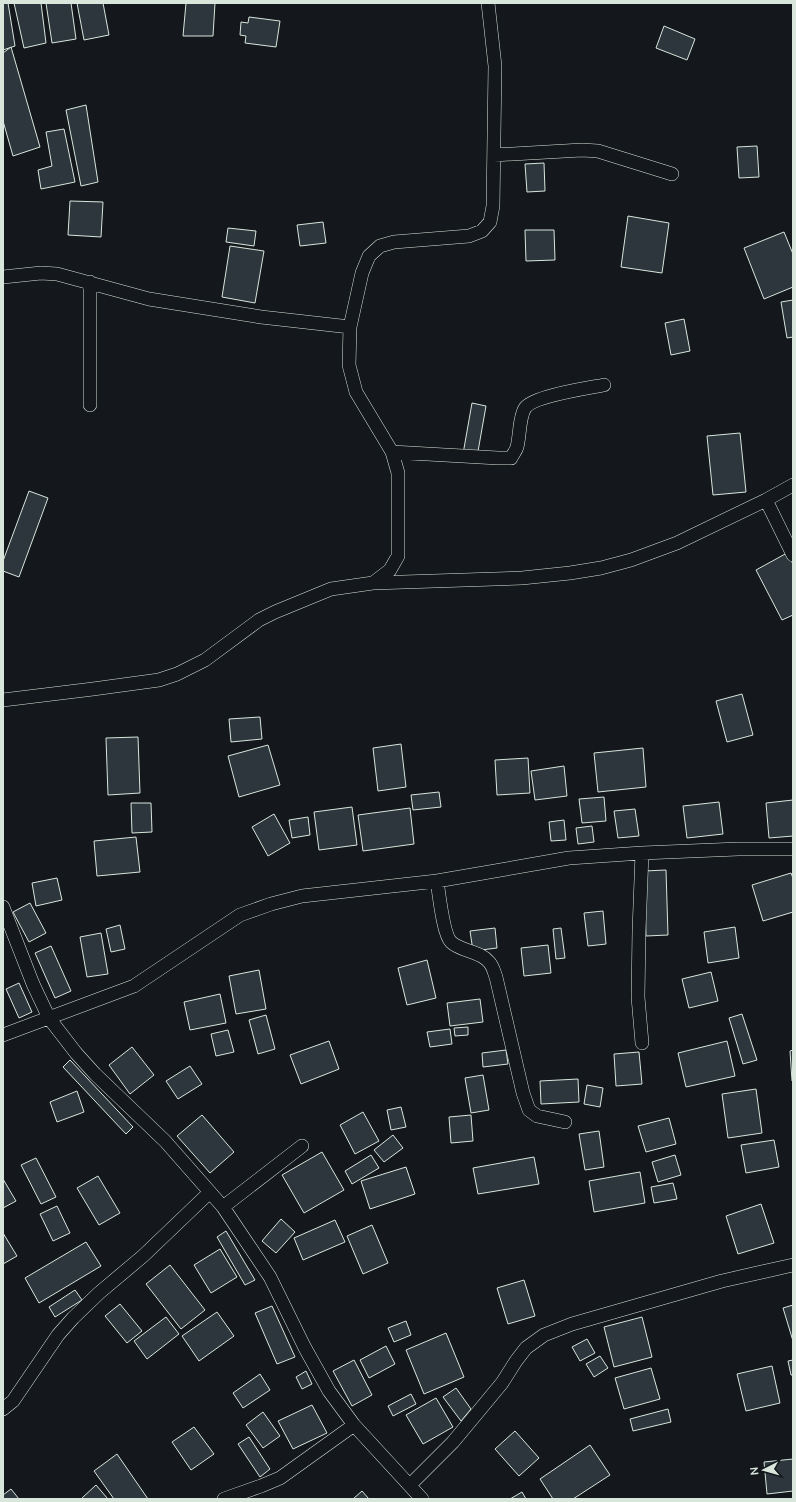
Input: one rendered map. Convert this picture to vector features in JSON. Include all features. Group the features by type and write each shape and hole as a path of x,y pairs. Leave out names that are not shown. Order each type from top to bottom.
{"street":[{"path":"373,583 390,570 398,556 398,473 392,452 356,392 349,365 350,327 362,274 369,256 380,246 394,242 469,236 482,231 490,222 493,206 495,66 488,3"},
{"path":"494,155 582,150 598,151 672,174"},
{"path":"3,277 57,274 149,299 261,316 350,327"},
{"path":"90,282 90,405"},
{"path":"392,452 511,458 516,449 525,408 533,401 571,390 604,385"},
{"path":"3,700 158,680 171,676 205,660 247,628 275,612 331,589 373,583 522,578 601,568 631,560 677,543 766,500 793,485"},
{"path":"766,500 793,555"},
{"path":"3,1035 134,986 240,915 271,904 302,896 438,881 569,858 738,849 793,849"},
{"path":"642,853 638,931 638,997 642,1043"},
{"path":"438,881 446,932 450,941 484,958 490,963 496,977 523,1093 529,1110 537,1116 565,1122"},
{"path":"3,908 33,984 49,1018 76,1053 95,1074 165,1141 223,1207 270,1277 305,1348 329,1390 354,1425 422,1499"},
{"path":"223,1207 302,1146"},
{"path":"3,1409 13,1401 58,1335 73,1318 99,1293 143,1256 210,1192"},
{"path":"410,1485 453,1442 502,1383 526,1348 544,1335 572,1324 722,1281 793,1265"},
{"path":"224,1499 280,1478 354,1425"}],"building":[{"path":"3,3 8,3 15,46 3,50"},
{"path":"14,3 41,3 46,43 24,48"},
{"path":"46,3 71,3 76,39 52,43"},
{"path":"77,3 103,3 109,35 84,40"},
{"path":"186,3 215,3 213,36 183,36"},
{"path":"249,17 280,21 276,47 245,43 246,36 240,35 241,22 248,23"},
{"path":"664,26 695,39 687,60 656,48"},
{"path":"11,47 40,147 13,156 3,121 3,53"},
{"path":"86,105 98,182 81,186 66,110"},
{"path":"64,129 75,182 41,189 38,170 52,166 46,132"},
{"path":"757,146 759,177 739,178 737,147"},
{"path":"544,163 545,191 527,192 525,164"},
{"path":"70,201 103,202 101,237 68,235"},
{"path":"628,216 669,223 662,273 621,267"},
{"path":"323,222 326,243 300,246 297,225"},
{"path":"228,228 256,231 254,246 226,242"},
{"path":"525,230 554,230 555,260 526,261"},
{"path":"784,232 793,254 793,287 764,299 744,248"},
{"path":"230,246 264,251 255,303 222,297"},
{"path":"793,300 793,337 787,338 781,302"},
{"path":"684,319 690,351 671,355 665,323"},
{"path":"472,403 486,406 477,457 463,454"},
{"path":"740,433 746,492 713,495 707,436"},
{"path":"29,491 48,498 19,577 3,571 3,561"},
{"path":"787,553 793,564 793,615 782,620 756,570"},
{"path":"742,694 753,735 727,742 716,701"},
{"path":"260,717 262,739 231,742 229,719"},
{"path":"138,737 140,793 108,795 106,738"},
{"path":"401,744 406,787 378,791 373,748"},
{"path":"268,745 280,785 239,797 228,756"},
{"path":"643,748 646,787 598,792 594,753"},
{"path":"528,758 530,793 497,795 495,760"},
{"path":"564,766 567,796 535,800 531,771"},
{"path":"439,792 441,807 413,810 411,795"},
{"path":"604,797 606,821 582,823 579,799"},
{"path":"793,800 793,836 769,838 766,803"},
{"path":"719,802 723,834 687,838 683,806"},
{"path":"131,803 151,803 152,832 132,833"},
{"path":"352,807 357,845 319,850 314,812"},
{"path":"410,808 414,844 363,851 358,815"},
{"path":"635,809 639,836 618,838 614,811"},
{"path":"274,814 290,843 268,856 252,827"},
{"path":"308,817 310,835 292,838 289,820"},
{"path":"564,820 566,840 551,841 549,822"},
{"path":"592,826 594,842 578,844 576,828"},
{"path":"136,837 140,872 97,876 94,841"},
{"path":"666,870 668,935 646,936 644,871"},
{"path":"791,873 793,878 793,912 763,921 752,885"},
{"path":"57,878 62,900 36,906 32,883"},
{"path":"30,903 46,933 29,942 13,912"},
{"path":"603,911 606,944 588,946 584,913"},
{"path":"120,925 125,949 111,952 106,929"},
{"path":"735,927 739,958 708,963 704,932"},
{"path":"495,928 497,948 473,951 470,931"},
{"path":"561,928 565,958 556,959 553,929"},
{"path":"101,933 108,974 87,977 80,937"},
{"path":"548,945 551,973 524,976 521,948"},
{"path":"51,946 71,991 55,998 35,953"},
{"path":"427,960 436,998 407,1005 398,968"},
{"path":"259,970 266,1009 236,1014 229,976"},
{"path":"711,972 718,1001 689,1008 682,979"},
{"path":"19,983 32,1012 19,1018 6,989"},
{"path":"220,994 226,1023 190,1030 184,1002"},
{"path":"480,999 483,1022 450,1026 447,1003"},
{"path":"742,1014 757,1060 743,1064 729,1018"},
{"path":"266,1015 275,1049 258,1054 249,1020"},
{"path":"468,1027 468,1035 455,1036 454,1028"},
{"path":"450,1029 452,1044 430,1047 427,1032"},
{"path":"228,1030 234,1052 216,1056 211,1034"},
{"path":"329,1041 339,1069 301,1084 290,1055"},
{"path":"727,1041 735,1076 686,1087 678,1053"},
{"path":"132,1047 154,1075 130,1094 109,1065"},
{"path":"506,1050 508,1064 483,1067 482,1053"},
{"path":"793,1050 793,1081 792,1081 790,1051"},
{"path":"639,1052 642,1084 616,1086 614,1054"},
{"path":"70,1060 133,1127 126,1134 63,1067"},
{"path":"190,1066 202,1084 178,1099 166,1081"},
{"path":"483,1075 489,1110 471,1113 465,1078"},
{"path":"578,1079 579,1102 541,1104 540,1081"},
{"path":"587,1085 603,1088 600,1107 584,1104"},
{"path":"756,1089 762,1133 728,1138 722,1094"},
{"path":"77,1091 84,1112 57,1122 50,1102"},
{"path":"401,1107 406,1127 391,1130 387,1110"},
{"path":"363,1112 379,1141 355,1154 340,1125"},
{"path":"202,1115 234,1152 210,1173 177,1136"},
{"path":"471,1115 473,1141 451,1143 449,1117"},
{"path":"669,1118 676,1144 646,1152 638,1126"},
{"path":"599,1131 604,1167 585,1170 579,1134"},
{"path":"393,1135 403,1148 384,1162 374,1150"},
{"path":"774,1140 779,1167 746,1173 741,1145"},
{"path":"322,1152 344,1190 304,1213 282,1175"},
{"path":"371,1155 379,1168 352,1184 345,1171"},
{"path":"675,1155 681,1175 658,1182 652,1162"},
{"path":"534,1157 539,1184 478,1194 473,1168"},
{"path":"36,1158 56,1197 41,1204 21,1165"},
{"path":"406,1167 415,1194 370,1209 361,1181"},
{"path":"640,1172 645,1203 594,1212 589,1181"},
{"path":"98,1176 120,1213 99,1225 77,1188"},
{"path":"3,1179 16,1201 3,1208"},
{"path":"673,1183 677,1199 654,1203 651,1187"},
{"path":"761,1204 774,1243 738,1254 726,1216"},
{"path":"57,1206 70,1233 53,1241 40,1214"},
{"path":"281,1219 295,1232 276,1253 262,1241"},
{"path":"335,1220 345,1242 303,1260 294,1238"},
{"path":"372,1225 388,1263 363,1274 347,1236"},
{"path":"226,1231 255,1280 245,1285 217,1237"},
{"path":"3,1233 17,1256 3,1264"},
{"path":"86,1242 101,1266 39,1303 25,1278"},
{"path":"220,1249 237,1277 211,1293 194,1265"},
{"path":"170,1265 205,1310 181,1329 146,1284"},
{"path":"524,1280 535,1316 508,1324 497,1288"},
{"path":"75,1290 82,1300 55,1317 49,1307"},
{"path":"120,1304 142,1331 127,1343 105,1316"},
{"path":"793,1305 793,1341 783,1308"},
{"path":"272,1306 295,1357 277,1364 255,1313"},
{"path":"217,1312 234,1336 199,1361 182,1336"},
{"path":"166,1317 179,1334 147,1359 134,1341"},
{"path":"642,1317 652,1357 614,1367 604,1327"},
{"path":"406,1321 411,1335 394,1342 388,1328"},
{"path":"446,1333 464,1377 424,1394 406,1350"},
{"path":"587,1339 595,1353 580,1361 572,1347"},
{"path":"386,1346 395,1364 369,1378 360,1360"},
{"path":"600,1356 608,1368 594,1377 586,1364"},
{"path":"354,1360 372,1395 352,1406 333,1371"},
{"path":"793,1360 793,1375 791,1375 788,1361"},
{"path":"772,1366 780,1403 746,1411 737,1374"},
{"path":"651,1368 660,1399 624,1409 615,1378"},
{"path":"306,1371 312,1384 302,1389 296,1377"},
{"path":"260,1374 270,1390 243,1408 233,1393"},
{"path":"456,1388 471,1409 461,1421 443,1397"},
{"path":"411,1394 416,1404 393,1416 388,1406"},
{"path":"436,1398 453,1427 423,1444 406,1415"},
{"path":"312,1405 327,1433 293,1449 278,1421"},
{"path":"668,1409 671,1422 633,1431 630,1419"},
{"path":"263,1412 280,1436 263,1448 246,1425"},
{"path":"194,1427 214,1454 191,1470 172,1442"},
{"path":"515,1431 539,1458 519,1476 495,1449"},
{"path":"249,1437 270,1469 260,1477 238,1444"},
{"path":"590,1445 610,1475 573,1499 553,1499 540,1479"},
{"path":"117,1454 148,1499 114,1499 94,1471"},
{"path":"793,1459 793,1491 767,1494 764,1462"},
{"path":"96,1485 108,1499 81,1499"},
{"path":"11,1489 19,1499 3,1499 3,1495"},
{"path":"362,1491 369,1499 353,1499"},
{"path":"522,1492 526,1499 510,1499"}]}
